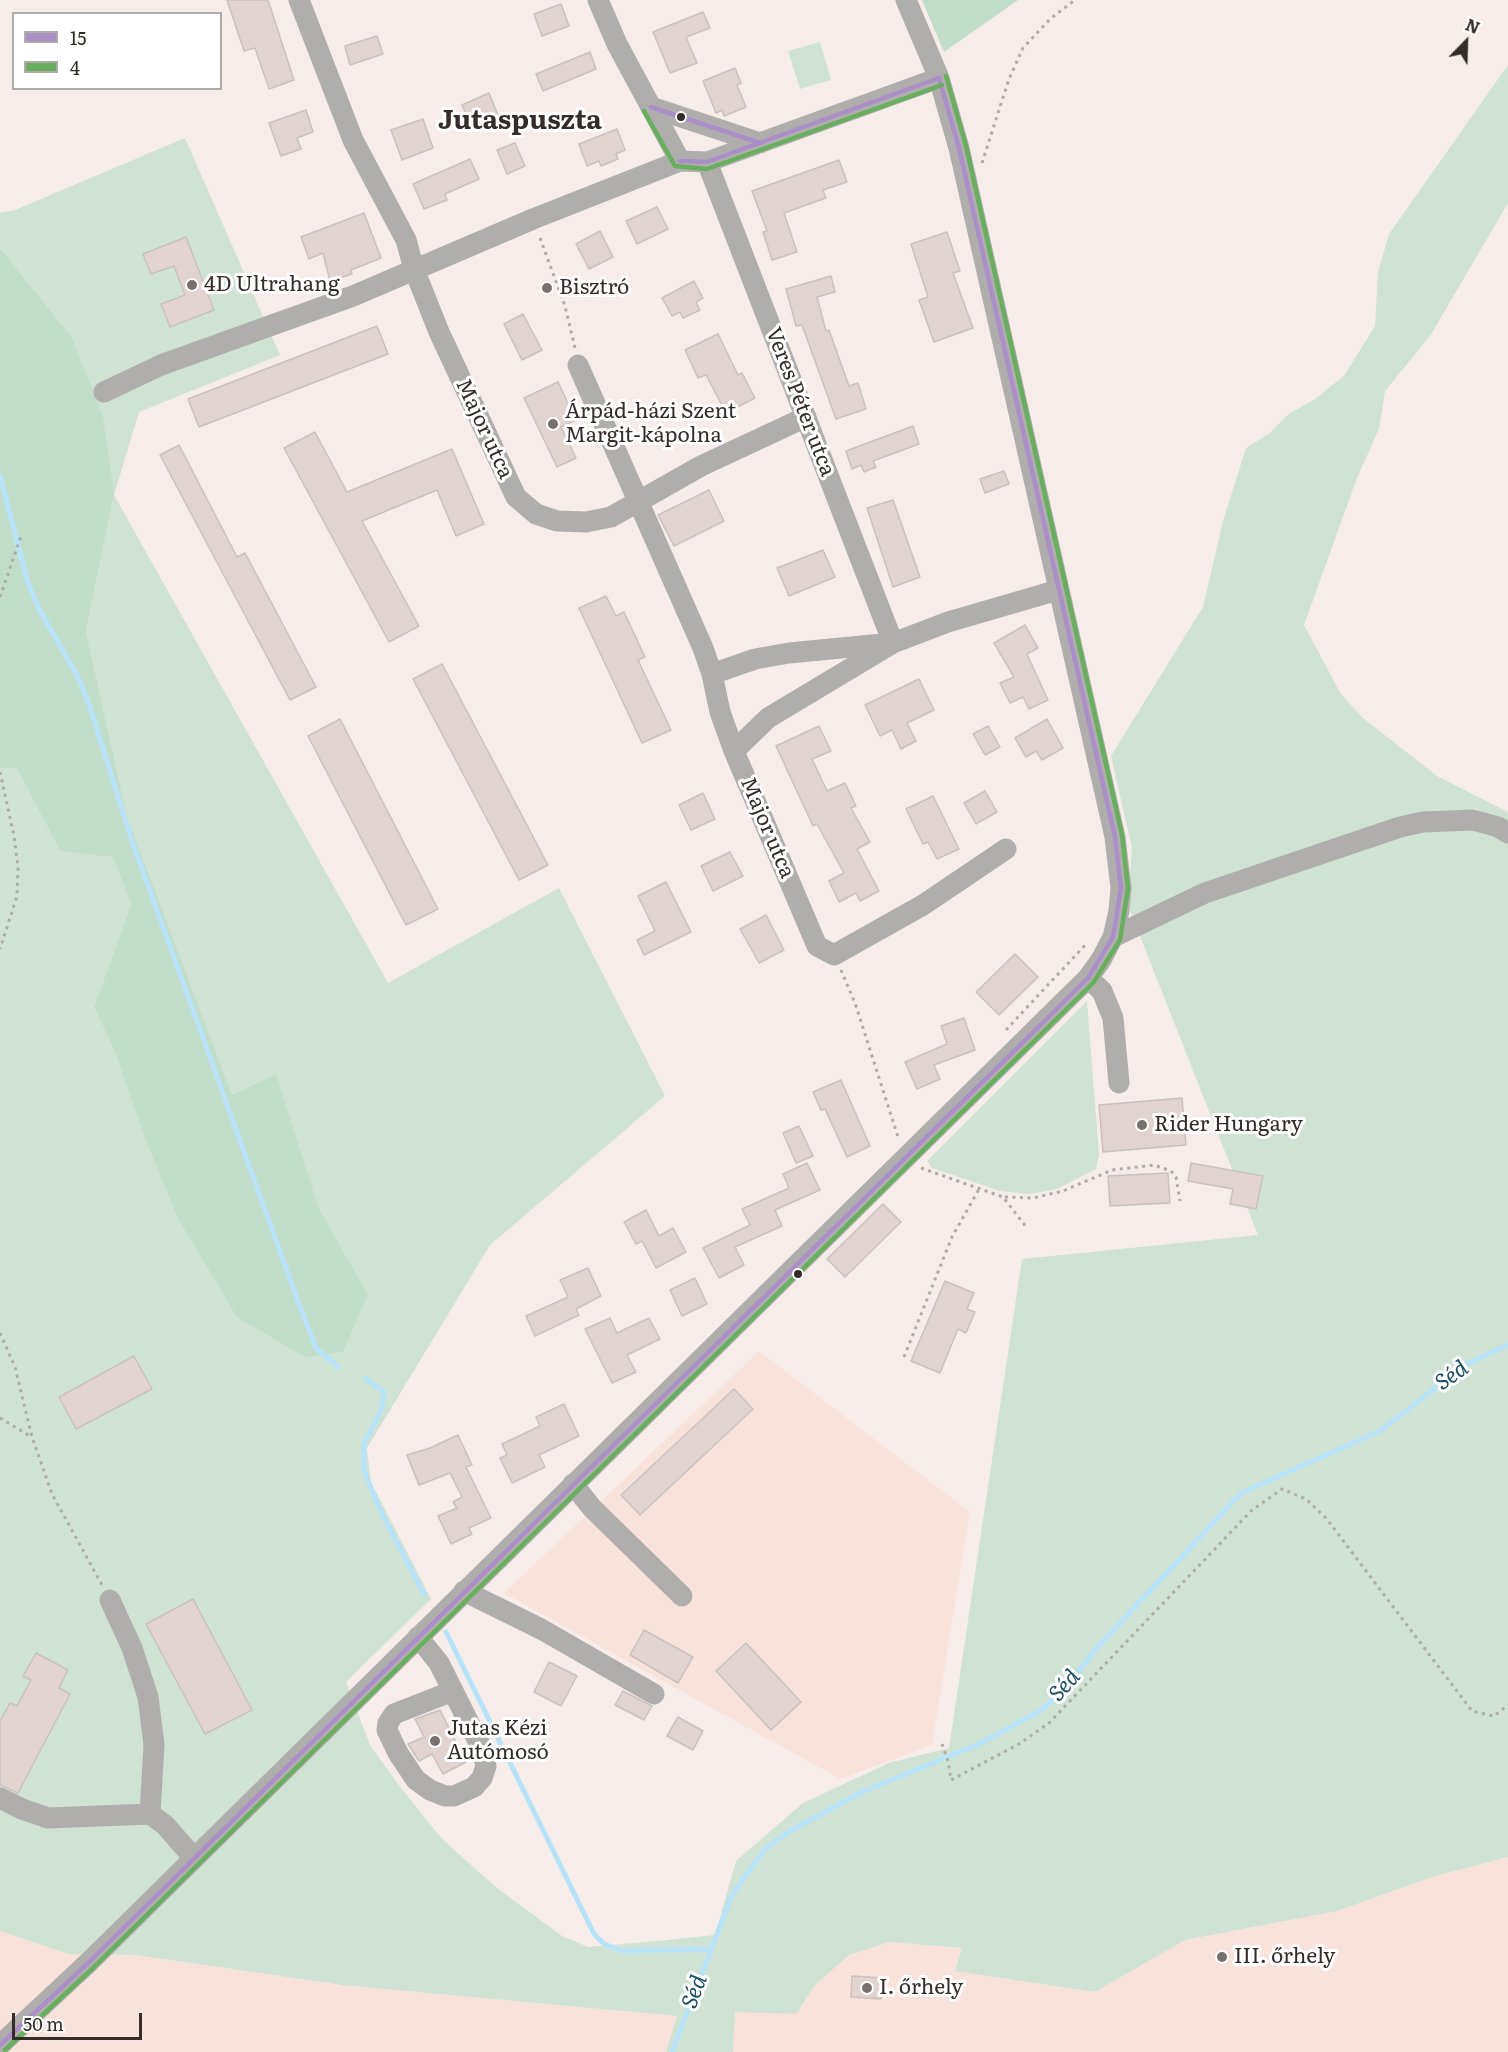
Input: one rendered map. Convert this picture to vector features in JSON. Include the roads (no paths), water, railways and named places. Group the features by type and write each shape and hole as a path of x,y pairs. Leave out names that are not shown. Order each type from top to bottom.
{"street":[{"name":"Major utca","path":"299,0 352,140 406,240 414,269 439,332 516,497 536,514 557,521 586,522 611,517 639,503"},
{"path":"598,0 617,44 680,161"},
{"path":"0,2045 88,1964 193,1857 1088,978 1113,937 1119,911 1120,888 1115,837 959,148 939,78 906,0"},
{"path":"104,392 161,365 353,296 533,219 680,161 706,162 939,78"},
{"path":"651,107 760,143"},
{"name":"Veres Péter utca","path":"706,162 893,643"},
{"name":"Major utca","path":"578,365 712,674 720,712 734,751 817,946 834,955 923,905 1006,849"},
{"path":"639,503 700,466 806,417"},
{"path":"734,751 768,718 893,643 948,622 1058,590"},
{"path":"712,674 755,659 789,653 893,643"},
{"path":"1113,937 1205,893 1400,827 1440,820 1473,820 1498,827 1508,833"},
{"path":"1088,978 1101,991 1113,1018 1119,1083"},
{"path":"573,1484 592,1508 682,1596"},
{"path":"464,1591 541,1629 654,1694"},
{"path":"110,1600 132,1648 148,1698 154,1745 150,1814"},
{"path":"418,1637 439,1663 453,1691 481,1748 486,1766 482,1778 474,1786 454,1796 445,1796 430,1790 416,1780 398,1754 387,1730 388,1723 394,1714 453,1691"},
{"path":"0,1798 48,1818 150,1814 165,1825 193,1857"}],"waterway":[{"path":"0,476 28,583 39,609 77,675 89,704 132,841 299,1304 316,1348 338,1367"},
{"name":"Séd","path":"672,2052 733,1893 766,1848 790,1831 862,1792 977,1745 1040,1711 1063,1692 1094,1651 1241,1493 1380,1431 1465,1365 1508,1345"},
{"path":"365,1378 384,1392 382,1408 364,1444 364,1471 382,1514 424,1594"},
{"path":"446,1632 594,1934 604,1944 622,1951 711,1949"}],"place":[{"name":"4D Ultrahang","path":"192,285"},
{"name":"Bisztró","path":"547,288"},
{"name":"Árpád-házi Szent Margit-kápolna","path":"553,424"},
{"name":"Rider Hungary","path":"1142,1125"},
{"name":"Jutas Kézi Autómosó","path":"435,1741"},
{"name":"III. őrhely","path":"1222,1957"},
{"name":"I. őrhely","path":"867,1988"}],"district":[{"name":"Jutaspuszta","path":"520,121"}]}
